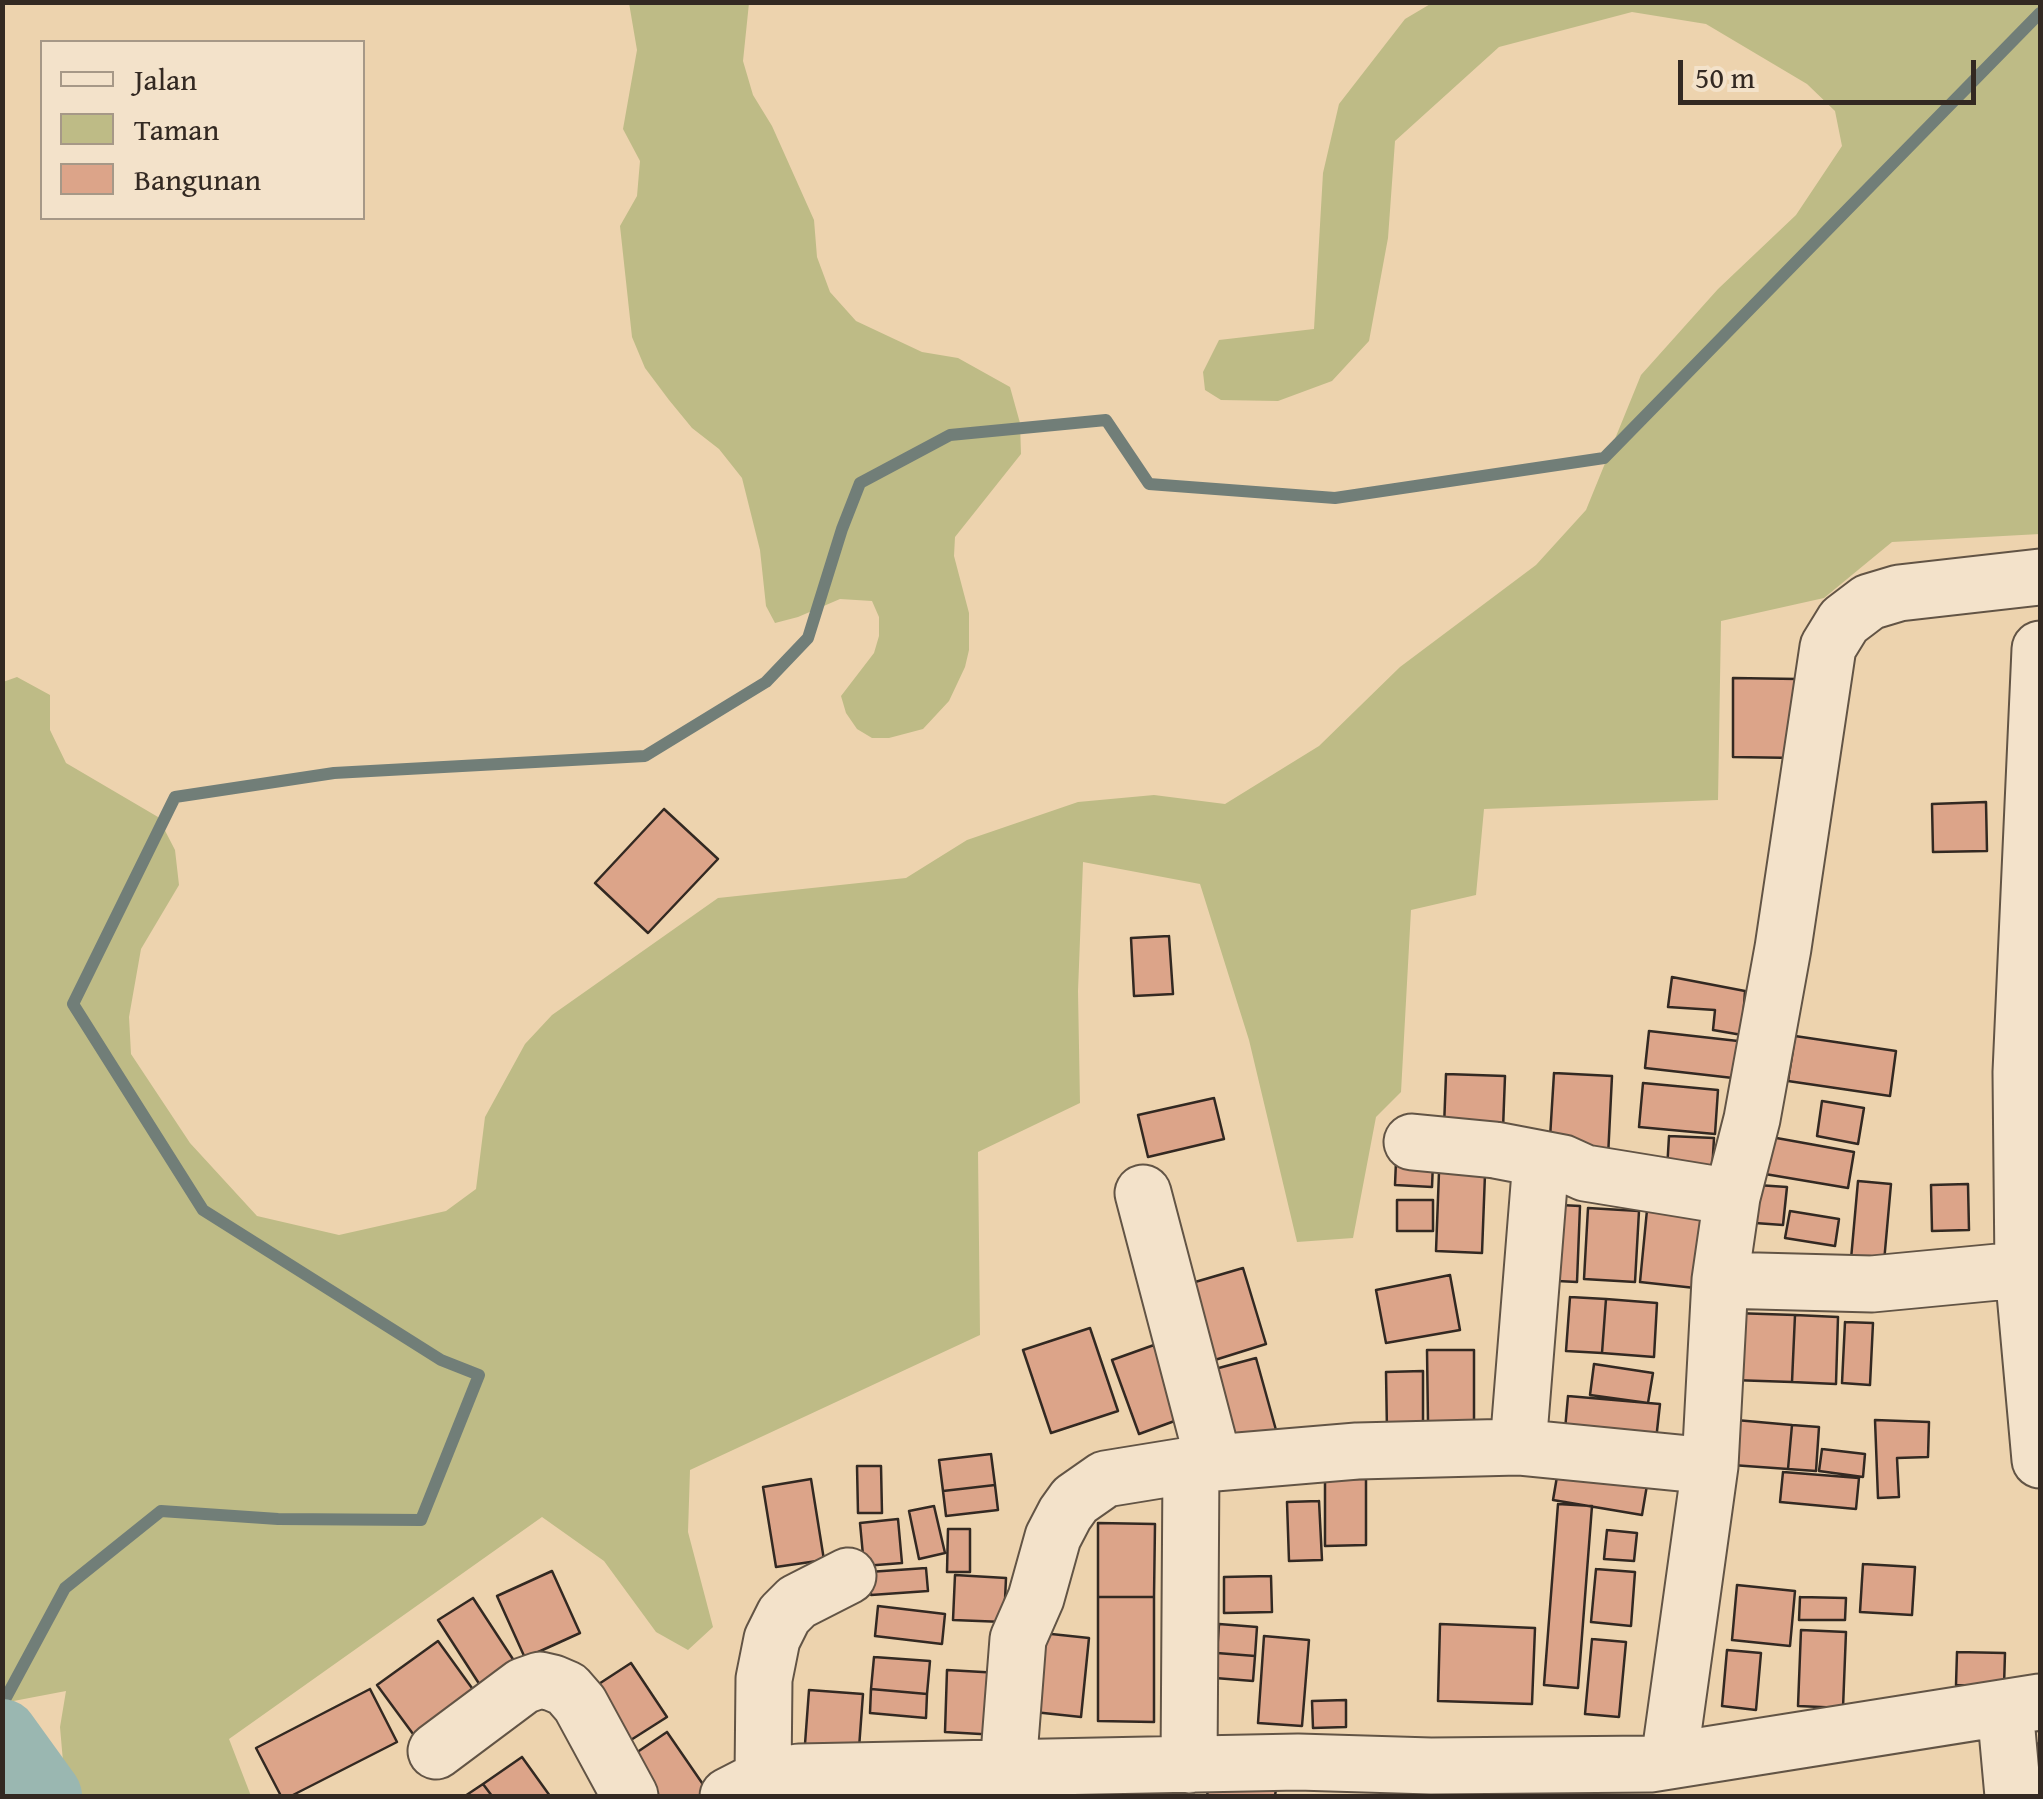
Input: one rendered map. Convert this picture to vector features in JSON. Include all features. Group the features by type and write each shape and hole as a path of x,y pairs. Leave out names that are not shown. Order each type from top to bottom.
{"street":[{"path":"1655,1774 1710,1466 1720,1280 1732,1197 1752,1119 1783,948 1828,647 1844,620 1868,602 1899,594 2040,577"},
{"path":"2040,649 2021,1072 2040,1460"},
{"path":"1412,1142 1461,1145 1563,1163 1586,1173 1732,1197"},
{"path":"1518,1447 1541,1160"},
{"path":"1143,1192 1203,1464 1189,1765"},
{"path":"1720,1280 1872,1284 2032,1269"},
{"path":"982,1778 1018,1639 1036,1598 1053,1537 1075,1500 1105,1479 1203,1464 1357,1451 1518,1447 1710,1466"},
{"path":"848,1576 797,1602 784,1615 772,1639 746,1787 800,1772 982,1778 1189,1765 1297,1779 1431,1766 1655,1774 2023,1705 2013,1796"},
{"path":"436,1751 524,1686 540,1680 553,1682 567,1689 580,1704 630,1796"}],"green space":[{"path":"629,3 749,3 743,61 753,95 772,126 814,220 817,257 830,292 856,321 922,352 958,358 1010,387 1020,423 1021,454 955,537 954,556 969,613 969,650 949,701 923,729 872,738 857,729 846,713 841,696 874,653 879,636 879,617 872,601 840,599 775,623 766,606 760,550 742,478 719,449 692,428 669,400 645,368 632,337 620,226 637,196 640,161 623,129 637,50"},
{"path":"1432,3 2040,3 2040,534 1892,542 1824,598 1721,621 1718,800 1484,809 1476,895 1411,910 1401,1092 1376,1117 1353,1238 1297,1242 1249,1040 1200,884 1083,862 1078,991 1080,1103 978,1152 980,1335 690,1470 688,1532 713,1627 688,1650 656,1632 604,1561 542,1517 229,1739 251,1796 70,1796 60,1727 66,1691 3,1703 3,682 17,677 50,695 50,730 66,763 158,817 175,850 179,885 141,949 129,1017 131,1054 190,1143 257,1216 339,1235 446,1211 476,1189 485,1117 525,1044 552,1015 718,898 906,878 967,840 1078,802 1154,795 1225,804 1319,746 1400,667 1536,565 1586,510 1641,375 1718,289 1796,215 1842,146 1835,111 1807,84 1706,24 1632,12 1499,47 1395,141 1388,238 1369,341 1332,381 1278,401 1221,400 1205,390 1203,372 1219,340 1314,329 1323,173 1339,104 1405,19"}],"building":[{"path":"1733,678 1798,679 1798,758 1733,757"},
{"path":"1986,802 1987,851 1933,852 1932,804"},
{"path":"664,809 718,859 648,933 595,883"},
{"path":"1169,936 1173,994 1134,996 1131,938"},
{"path":"1672,977 1745,991 1742,1035 1713,1030 1715,1010 1668,1007"},
{"path":"1649,1031 1738,1041 1733,1078 1645,1068"},
{"path":"1795,1036 1896,1051 1890,1096 1788,1081"},
{"path":"1554,1073 1612,1076 1608,1157 1549,1154"},
{"path":"1446,1074 1505,1076 1503,1129 1444,1127"},
{"path":"1643,1083 1718,1090 1715,1134 1639,1127"},
{"path":"1214,1098 1224,1139 1148,1157 1138,1115"},
{"path":"1822,1101 1864,1108 1858,1144 1817,1136"},
{"path":"1669,1136 1714,1138 1712,1172 1667,1170"},
{"path":"1771,1137 1854,1152 1848,1188 1765,1174"},
{"path":"1396,1161 1433,1163 1432,1187 1395,1185"},
{"path":"1439,1172 1485,1174 1482,1253 1436,1251"},
{"path":"1858,1181 1891,1184 1884,1262 1851,1259"},
{"path":"1968,1184 1969,1230 1932,1231 1931,1185"},
{"path":"1757,1185 1787,1187 1783,1225 1755,1223"},
{"path":"1397,1200 1433,1200 1433,1231 1397,1231"},
{"path":"1541,1204 1580,1206 1577,1282 1538,1280"},
{"path":"1588,1208 1639,1211 1635,1282 1584,1279"},
{"path":"1647,1210 1702,1216 1695,1288 1640,1282"},
{"path":"1790,1211 1839,1219 1835,1246 1785,1238"},
{"path":"1243,1268 1266,1344 1202,1364 1178,1287"},
{"path":"1450,1275 1460,1330 1386,1343 1376,1290"},
{"path":"1570,1297 1606,1299 1602,1353 1566,1351"},
{"path":"1606,1299 1657,1303 1654,1357 1602,1353"},
{"path":"1734,1313 1795,1315 1792,1382 1732,1380"},
{"path":"1795,1315 1838,1317 1836,1384 1792,1382"},
{"path":"1845,1322 1873,1323 1870,1385 1842,1383"},
{"path":"1090,1328 1118,1411 1051,1433 1023,1350"},
{"path":"1154,1345 1180,1419 1139,1434 1112,1360"},
{"path":"1427,1350 1474,1350 1474,1422 1428,1422"},
{"path":"1256,1358 1276,1430 1220,1445 1200,1373"},
{"path":"1594,1364 1653,1373 1648,1403 1590,1395"},
{"path":"1423,1371 1423,1432 1387,1432 1386,1372"},
{"path":"1568,1396 1660,1404 1655,1449 1564,1441"},
{"path":"1736,1420 1792,1425 1788,1469 1732,1465"},
{"path":"1875,1420 1929,1422 1928,1457 1897,1458 1899,1497 1878,1498"},
{"path":"1792,1425 1819,1427 1816,1471 1788,1469"},
{"path":"1822,1449 1865,1454 1863,1477 1819,1471"},
{"path":"991,1454 995,1485 943,1491 939,1460"},
{"path":"1560,1459 1649,1473 1642,1515 1553,1500"},
{"path":"857,1466 881,1466 882,1513 858,1513"},
{"path":"1783,1472 1859,1478 1856,1509 1780,1502"},
{"path":"811,1479 824,1560 776,1567 763,1487"},
{"path":"1325,1479 1366,1479 1366,1545 1325,1546"},
{"path":"995,1485 998,1510 946,1516 943,1491"},
{"path":"1319,1501 1322,1560 1289,1561 1287,1502"},
{"path":"1558,1504 1592,1506 1578,1688 1544,1685"},
{"path":"934,1506 945,1553 919,1559 909,1511"},
{"path":"898,1519 902,1563 864,1566 860,1523"},
{"path":"1098,1523 1155,1524 1154,1597 1098,1597"},
{"path":"948,1529 970,1529 970,1572 947,1572"},
{"path":"1607,1530 1637,1533 1634,1561 1604,1559"},
{"path":"1863,1564 1915,1567 1912,1615 1860,1612"},
{"path":"926,1568 928,1591 871,1595 869,1572"},
{"path":"1596,1569 1635,1572 1631,1626 1591,1622"},
{"path":"552,1571 580,1633 525,1658 497,1596"},
{"path":"955,1575 1006,1578 1004,1622 953,1620"},
{"path":"1271,1576 1272,1612 1224,1613 1224,1577"},
{"path":"1737,1585 1795,1591 1790,1646 1732,1640"},
{"path":"1098,1597 1154,1597 1154,1722 1098,1721"},
{"path":"1800,1597 1846,1598 1845,1620 1799,1620"},
{"path":"473,1598 522,1673 487,1696 438,1620"},
{"path":"878,1606 945,1614 942,1644 875,1636"},
{"path":"1219,1624 1257,1627 1255,1656 1217,1653"},
{"path":"1440,1624 1535,1628 1532,1704 1438,1701"},
{"path":"1801,1630 1846,1632 1843,1708 1798,1706"},
{"path":"1042,1633 1089,1638 1081,1717 1034,1712"},
{"path":"1264,1636 1309,1640 1302,1726 1258,1723"},
{"path":"1592,1639 1626,1642 1619,1717 1585,1714"},
{"path":"438,1641 477,1695 416,1738 377,1685"},
{"path":"1727,1650 1761,1653 1756,1710 1722,1706"},
{"path":"1957,1652 2005,1653 2004,1686 1956,1685"},
{"path":"1217,1653 1255,1656 1253,1681 1215,1678"},
{"path":"874,1657 930,1661 927,1694 871,1689"},
{"path":"631,1663 667,1717 623,1745 588,1691"},
{"path":"947,1670 1000,1673 998,1735 945,1732"},
{"path":"370,1689 397,1742 291,1796 281,1796 256,1748"},
{"path":"871,1689 927,1694 926,1718 870,1713"},
{"path":"809,1690 863,1694 859,1748 805,1744"},
{"path":"1346,1700 1346,1727 1313,1728 1312,1701"},
{"path":"667,1732 711,1796 648,1796 624,1761"},
{"path":"2033,1743 2040,1744 2040,1796 2030,1796"},
{"path":"522,1757 550,1796 492,1796 483,1784"},
{"path":"1209,1783 1276,1789 1275,1796 1207,1796"},
{"path":"483,1784 492,1796 465,1796"}],"waterway":[{"path":"2,1705 65,1588 161,1511 278,1519 421,1520 479,1375 441,1360 203,1210 73,1004 175,797 334,773 645,756 766,682 808,638 860,483 950,435 1106,420 1149,484 1335,498 1604,458 2040,13"},
{"path":"2,1735 46,1796"}]}
